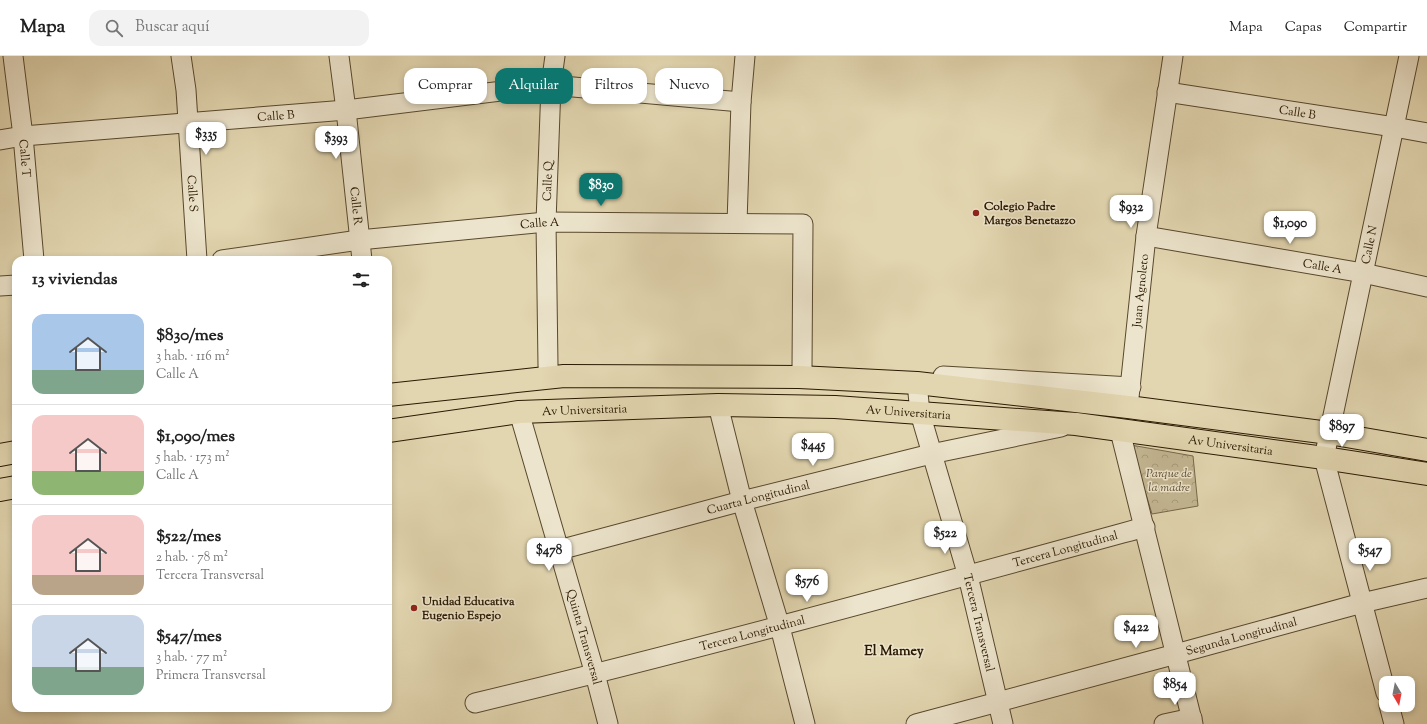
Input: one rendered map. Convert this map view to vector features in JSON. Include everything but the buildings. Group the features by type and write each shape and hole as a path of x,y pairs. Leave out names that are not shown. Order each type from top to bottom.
{"highway":[{"name":"Av Universitaria","path":"392,395 564,376 801,373 918,383 1130,397 1427,450"},
{"name":"Av Universitaria","path":"392,430 519,412 718,405 835,407 1076,424 1324,458 1426,477"},
{"path":"0,455 12,453"},
{"path":"0,490 12,488"}],"street":[{"name":"Calle T","path":"13,56 23,136 34,256"},
{"name":"Calle S","path":"181,56 186,90 197,256"},
{"name":"Calle R","path":"339,56 361,256"},
{"name":"Calle Q","path":"553,68 554,56"},
{"path":"737,223 741,102 745,56"},
{"name":"Juan Agnoleto","path":"1130,397 1146,236 1173,56"},
{"name":"Calle N","path":"1324,458 1409,56"},
{"name":"Calle B","path":"573,87 741,102"},
{"name":"Calle B","path":"0,140 23,136 188,124 346,110 495,92"},
{"name":"Calle B","path":"1167,92 1394,127 1427,134"},
{"name":"Calle Q","path":"549,378 546,222 550,104"},
{"name":"Calle A","path":"249,256 359,240 546,222 803,224 801,373"},
{"name":"Calle A","path":"1146,236 1363,273 1427,287"},
{"path":"0,286 12,285"},
{"path":"801,373 1130,397"},
{"name":"Tercera Transversal","path":"918,383 920,413 968,576 1003,724"},
{"path":"718,405 742,501 780,627 805,724"},
{"name":"Quinta Transversal","path":"519,412 595,674 608,724"},
{"name":"Cuarta Longitudinal","path":"559,550 742,501 931,454 1076,424"},
{"path":"1120,431 1193,721 1164,724"},
{"path":"1324,458 1381,676"},
{"name":"Tercera Longitudinal","path":"475,703 780,627 1145,527"},
{"name":"Segunda Longitudinal","path":"916,724 1362,603 1427,588"},
{"path":"1391,712 1394,724"}],"green space":[{"name":"Parque de la madre","path":"1131,445 1193,456 1198,506 1152,514"}],"place":[{"name":"Colegio Padre Margos Benetazzo","path":"976,213"},
{"name":"Unidad Educativa Eugenio Espejo","path":"414,608"}],"district":[{"name":"El Mamey","path":"894,650"}]}
